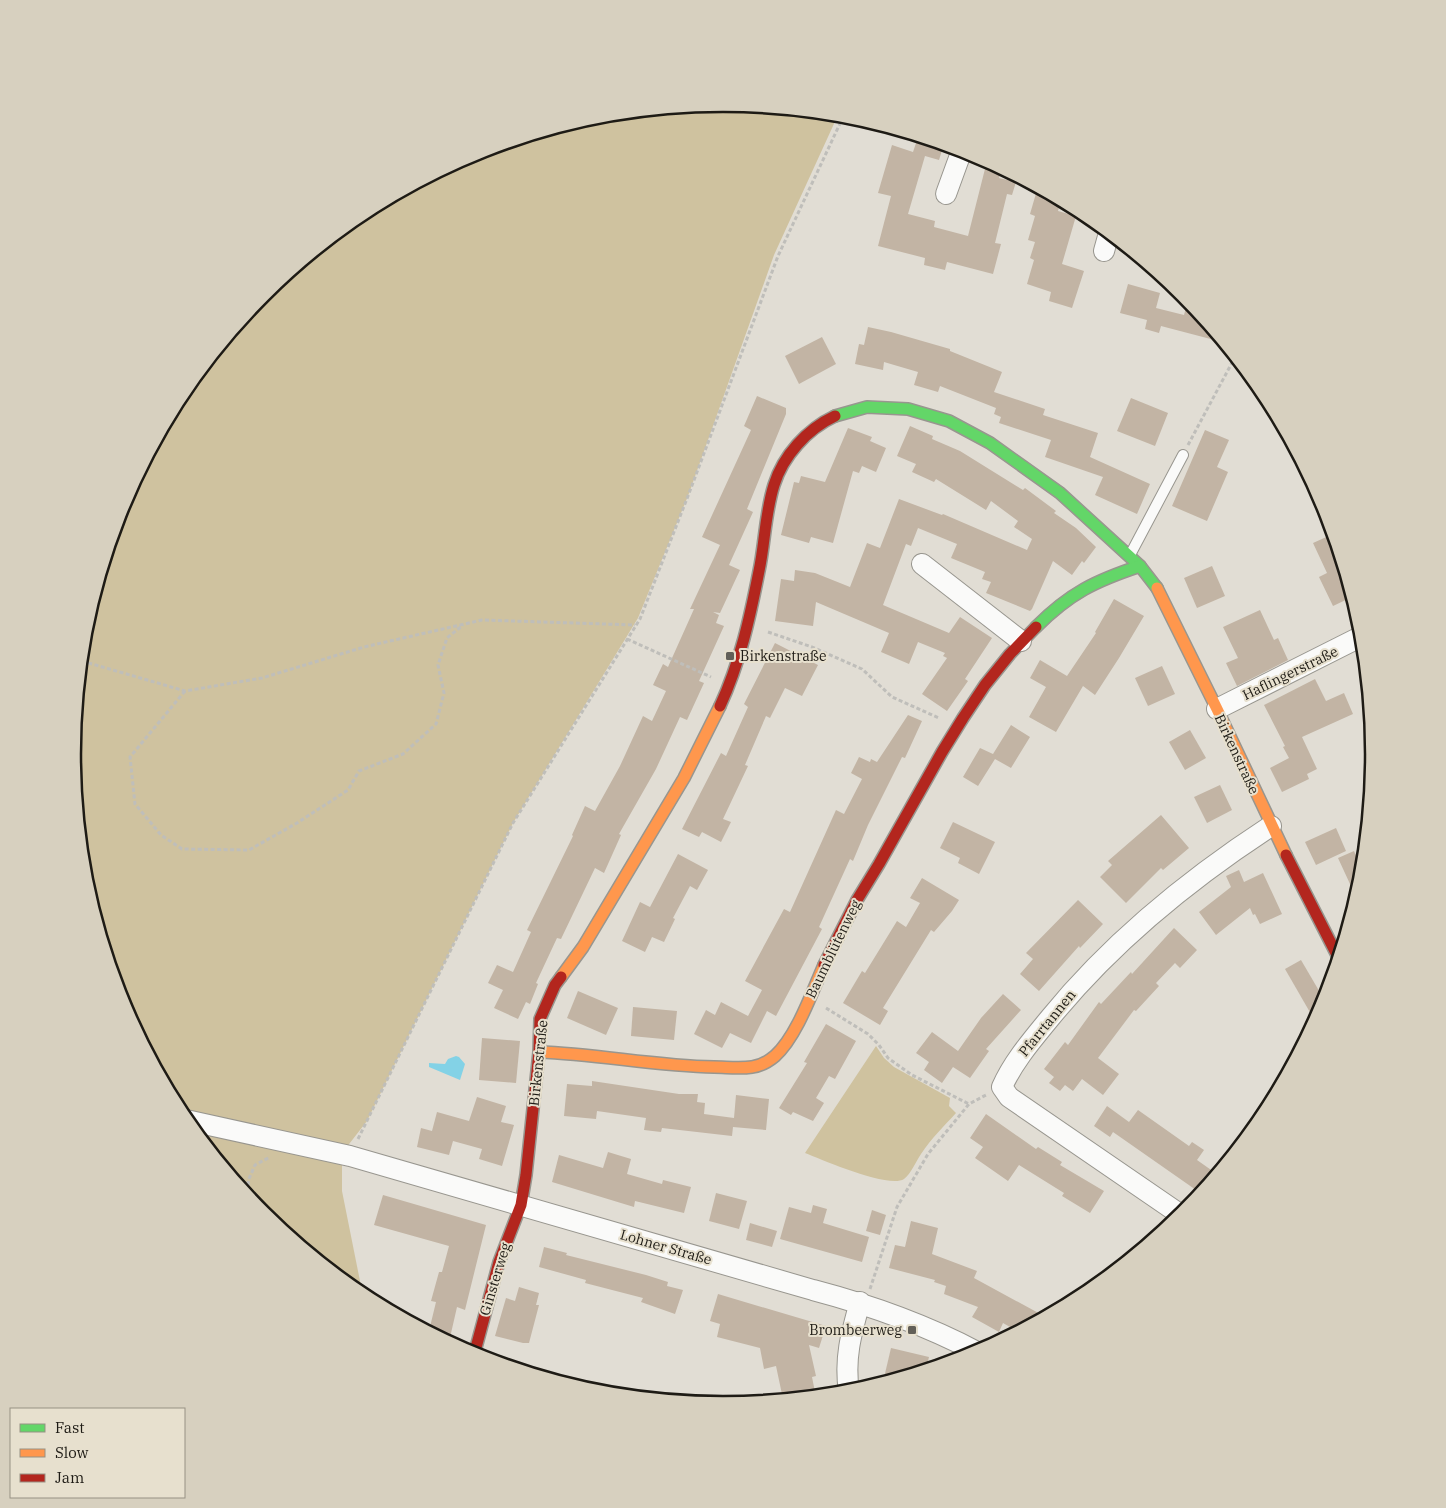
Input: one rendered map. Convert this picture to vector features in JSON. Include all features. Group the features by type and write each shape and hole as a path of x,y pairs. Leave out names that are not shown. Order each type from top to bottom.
{"street":[{"path":"946,194 959,157"},
{"name":"Birkenstraße","path":"521,1205 539,1052 540,1019 554,985 583,947 670,802 710,729 730,685 748,625 774,484 788,456 808,434 833,416 867,407 908,409 949,422 990,443 1060,493 1140,566 1158,589 1217,709 1271,826 1335,945"},
{"path":"922,564 1021,641"},
{"name":"Baumblütenweg","path":"539,1052 565,1052 674,1065 710,1067 754,1067 774,1057 787,1041 853,905 882,861 957,727 992,677 1021,641 1070,598 1108,578 1140,566"},
{"name":"Haflingerstraße","path":"1217,709 1354,640"},
{"name":"Pfarrtannen","path":"1002,1087 1008,1074 1031,1041 1069,994 1109,952 1197,876 1271,826"},
{"path":"1002,1087 1009,1097 1174,1211"},
{"name":"Lohner Straße","path":"197,1123 350,1156 862,1303 915,1322 968,1347"},
{"name":"Ginsterweg","path":"476,1347 499,1262 521,1205"},
{"path":"848,1383 846,1372 851,1334 862,1303"}],"lane":[{"path":"1130,556 1183,455"}],"path":[{"path":"350,1156 513,823 636,625 688,496 778,256 840,124"},
{"path":"1183,455 1232,363"},
{"path":"88,663 185,691 262,678 364,647 482,620 636,625"},
{"path":"185,691 130,757 135,804 161,836 182,849 249,850 298,823 348,790 359,771 403,754 436,724 444,693 438,666 447,638 462,625"},
{"path":"748,625 812,647 862,669 892,697 957,727"},
{"path":"628,639 730,685"},
{"path":"809,998 868,1034 888,1058 912,1075 970,1104"},
{"path":"862,1303 897,1207 928,1154 970,1104 1002,1087"},
{"path":"249,1185 248,1181 255,1165 295,1144"}],"shaded area":[{"path":"723,112 807,118 834,123 774,255 688,496 638,618 513,823 367,1121 346,1148 192,1115 147,1038 115,960 103,920 87,838 83,796 81,754 87,670 103,588 115,548 147,470 189,397 214,363 269,300 332,245 366,220 439,178 517,146 557,134 639,118"},
{"path":"876,1046 884,1058 894,1067 950,1098 949,1106 956,1113 929,1143 907,1177 896,1181 871,1177 805,1153"},
{"path":"205,1133 342,1161 342,1191 361,1284 332,1263 269,1208"}],"water":[{"path":"456,1056 465,1064 460,1080 429,1067 429,1063 445,1064 448,1059"}],"building":[{"path":"916,142 942,151 939,160 925,156 908,214 935,221 934,227 968,236 985,168 1000,175 999,178 1016,183 1012,195 1007,194 995,243 1001,244 993,274 947,262 945,270 924,265 925,258 878,246 891,196 878,193 892,145 913,152"},
{"path":"1036,194 1059,207 1058,211 1076,217 1062,264 1084,271 1072,308 1049,301 1051,292 1027,284 1034,260 1030,258 1035,242 1028,240 1035,216 1030,214"},
{"path":"1128,284 1160,293 1156,308 1184,315 1185,309 1212,339 1161,326 1159,333 1145,329 1147,320 1120,313"},
{"path":"868,327 950,349 950,351 1002,372 994,392 1045,409 1043,415 1098,433 1090,457 1150,484 1137,514 1095,495 1103,477 1045,457 1051,440 999,423 1001,417 994,414 996,408 940,386 938,392 914,385 918,372 884,362 883,370 855,364 859,344 864,345"},
{"path":"822,337 836,364 799,384 785,356"},
{"path":"757,396 786,408 786,414 747,509 753,512 729,565 740,570 720,613 713,612 719,615 716,623 724,626 699,681 704,683 687,720 680,717 656,769 619,834 621,835 604,873 595,868 561,939 557,938 536,983 538,984 530,1004 526,1002 518,1019 494,1008 503,990 488,983 497,965 513,972 531,932 527,930 573,836 585,806 595,811 620,766 643,716 652,721 666,691 653,685 663,664 668,667 694,609 690,609 720,545 702,537 751,430 744,426"},
{"path":"1131,398 1168,413 1155,446 1117,431"},
{"path":"910,426 933,436 932,439 960,451 1023,490 1025,488 1056,511 1054,513 1076,528 1096,547 1084,563 1082,561 1072,575 1053,561 1030,611 986,593 991,582 982,579 985,572 951,558 957,544 918,528 911,546 906,544 883,605 949,633 960,617 992,638 965,679 968,681 947,711 922,694 947,658 943,656 945,653 918,642 909,664 881,652 889,633 816,602 813,626 775,621 781,579 794,581 795,570 815,573 850,587 867,543 880,548 899,499 943,514 1027,550 1032,539 1014,527 1018,521 991,501 986,510 936,479 934,482 912,472 916,464 897,456"},
{"path":"848,428 872,437 870,441 886,448 876,472 862,466 859,473 853,471 833,543 811,537 809,543 781,535 794,482 799,483 801,476 825,482"},
{"path":"1205,430 1229,440 1217,467 1228,472 1207,521 1172,506"},
{"path":"1327,537 1331,548 1346,600 1333,606 1319,577 1327,573 1313,543"},
{"path":"1212,566 1225,596 1197,608 1184,578"},
{"path":"1114,599 1144,616 1095,695 1083,686 1056,732 1029,717 1046,687 1030,678 1040,660 1067,676 1096,633"},
{"path":"1260,610 1274,640 1278,638 1288,660 1237,686 1226,663 1238,658 1223,627"},
{"path":"775,643 818,665 802,696 785,688 770,718 766,716 745,765 748,766 723,819 731,822 721,842 702,832 699,837 682,829 721,753 726,756 748,707 744,704"},
{"path":"1162,666 1175,694 1148,706 1135,678"},
{"path":"1315,679 1326,701 1344,693 1353,714 1302,737 1317,769 1307,774 1309,779 1282,792 1270,768 1289,758 1283,747 1285,746 1264,705"},
{"path":"908,715 922,721 905,758 902,757 868,825 853,861 850,859 819,927 822,929 776,1016 767,1011 751,1043 730,1033 722,1048 694,1034 706,1010 715,1015 721,1002 748,1016 762,990 745,981 784,909 790,912 836,810 844,814 862,779 851,773 859,757 870,762 871,759 877,762"},
{"path":"1011,725 1030,737 1011,768 995,759 978,786 963,777 980,748 993,754"},
{"path":"1190,730 1206,758 1185,770 1169,742"},
{"path":"1220,785 1232,810 1207,823 1194,797"},
{"path":"1161,815 1189,848 1163,870 1161,868 1126,903 1100,877 1112,865 1108,861"},
{"path":"953,822 995,842 979,874 958,863 960,858 940,848"},
{"path":"1336,828 1346,851 1316,865 1305,842"},
{"path":"1354,851 1356,856 1351,885 1338,858"},
{"path":"678,854 708,870 697,890 690,886 673,918 675,919 664,942 652,937 645,952 622,941 640,902 650,907"},
{"path":"1239,870 1244,882 1263,873 1282,914 1260,924 1250,908 1216,935 1199,912 1231,887 1226,876"},
{"path":"922,878 959,900 934,932 931,930 883,1008 888,1011 880,1025 843,1003 862,971 865,973 897,921 906,927 920,903 910,898"},
{"path":"1078,900 1103,924 1080,948 1079,946 1039,991 1020,974 1033,959 1026,953"},
{"path":"1174,928 1197,950 1180,968 1175,963 1156,983 1159,986 1136,1011 1134,1010 1098,1058 1119,1074 1103,1095 1082,1079 1073,1091 1065,1085 1060,1091 1049,1083 1054,1077 1044,1069 1065,1042 1068,1045 1099,1002 1101,1004 1131,972 1132,974"},
{"path":"1301,960 1319,991 1310,1013 1285,969"},
{"path":"578,991 618,1008 606,1035 567,1018"},
{"path":"1003,994 1021,1010 986,1049 989,1051 970,1078 953,1067 942,1083 924,1070 929,1062 916,1053 932,1032 958,1051 981,1018"},
{"path":"633,1007 677,1011 674,1040 631,1036"},
{"path":"826,1024 856,1041 835,1079 829,1076 816,1098 824,1103 813,1121 793,1112 791,1115 779,1108 807,1063 804,1062"},
{"path":"482,1038 520,1041 516,1083 479,1080"},
{"path":"592,1081 679,1094 698,1094 697,1102 705,1103 704,1114 734,1118 736,1095 769,1099 766,1130 733,1127 732,1136 662,1128 661,1132 644,1130 646,1118 597,1111 596,1119 564,1116 567,1084 592,1086"},
{"path":"477,1097 506,1106 501,1122 514,1125 502,1166 479,1159 482,1149 453,1141 449,1155 417,1147 421,1128 432,1131 437,1112 469,1121"},
{"path":"1107,1106 1129,1122 1138,1110 1189,1146 1192,1142 1204,1150 1197,1160 1211,1170 1194,1189 1113,1132 1110,1137 1094,1126"},
{"path":"986,1114 1036,1149 1038,1147 1062,1162 1060,1165 1104,1191 1090,1213 1062,1196 1064,1193 1019,1165 1008,1181 975,1158 983,1147 970,1138"},
{"path":"608,1152 631,1159 627,1174 662,1184 663,1180 691,1187 684,1213 635,1201 634,1207 552,1182 559,1155 603,1168"},
{"path":"716,1193 747,1201 739,1229 709,1221"},
{"path":"383,1195 486,1225 465,1310 457,1307 451,1335 430,1325 436,1302 431,1301 449,1246 374,1225"},
{"path":"813,1205 827,1209 823,1223 869,1237 862,1262 780,1239 789,1207 811,1213"},
{"path":"872,1210 886,1215 880,1235 866,1231"},
{"path":"911,1221 938,1228 932,1254 977,1271 974,1278 1038,1313 1011,1328 1003,1323 999,1332 972,1317 978,1307 944,1294 946,1286 934,1282 935,1280 889,1268 895,1245 905,1247"},
{"path":"750,1223 777,1231 772,1247 746,1240"},
{"path":"544,1247 567,1253 566,1255 668,1282 667,1286 683,1290 675,1314 641,1302 643,1298 585,1283 586,1280 539,1267"},
{"path":"519,1287 539,1293 536,1305 539,1305 529,1343 495,1336 506,1298 515,1301"},
{"path":"718,1294 826,1326 819,1348 809,1345 816,1376 812,1377 814,1389 782,1392 776,1366 764,1369 760,1348 717,1337 720,1324 710,1321"},
{"path":"891,1348 929,1357 928,1362 885,1375"}],"traffic: fast":[{"path":"835,416 867,407 908,409 949,421 990,443 1060,493 1140,566 1157,588"},
{"path":"1036,627 1060,605 1084,589 1140,566"}],"traffic: slow":[{"path":"1157,588 1286,855"},
{"path":"561,977 583,947 684,778 720,706"},
{"path":"539,1052 692,1066 742,1068 758,1066 775,1056 790,1037 797,1026 824,965"}],"traffic: jam":[{"path":"720,706 739,657 748,623 756,588 769,506 778,474 797,444 815,428 835,416"},
{"path":"824,965 857,900 963,718 985,685 1010,654 1036,627"},
{"path":"1286,855 1334,949"},
{"path":"476,1347 499,1262 521,1205 539,1052 540,1019 555,985 561,977"}],"place":[{"name":"Birkenstraße","path":"730,656"},
{"name":"Brombeerweg","path":"912,1330"}]}
